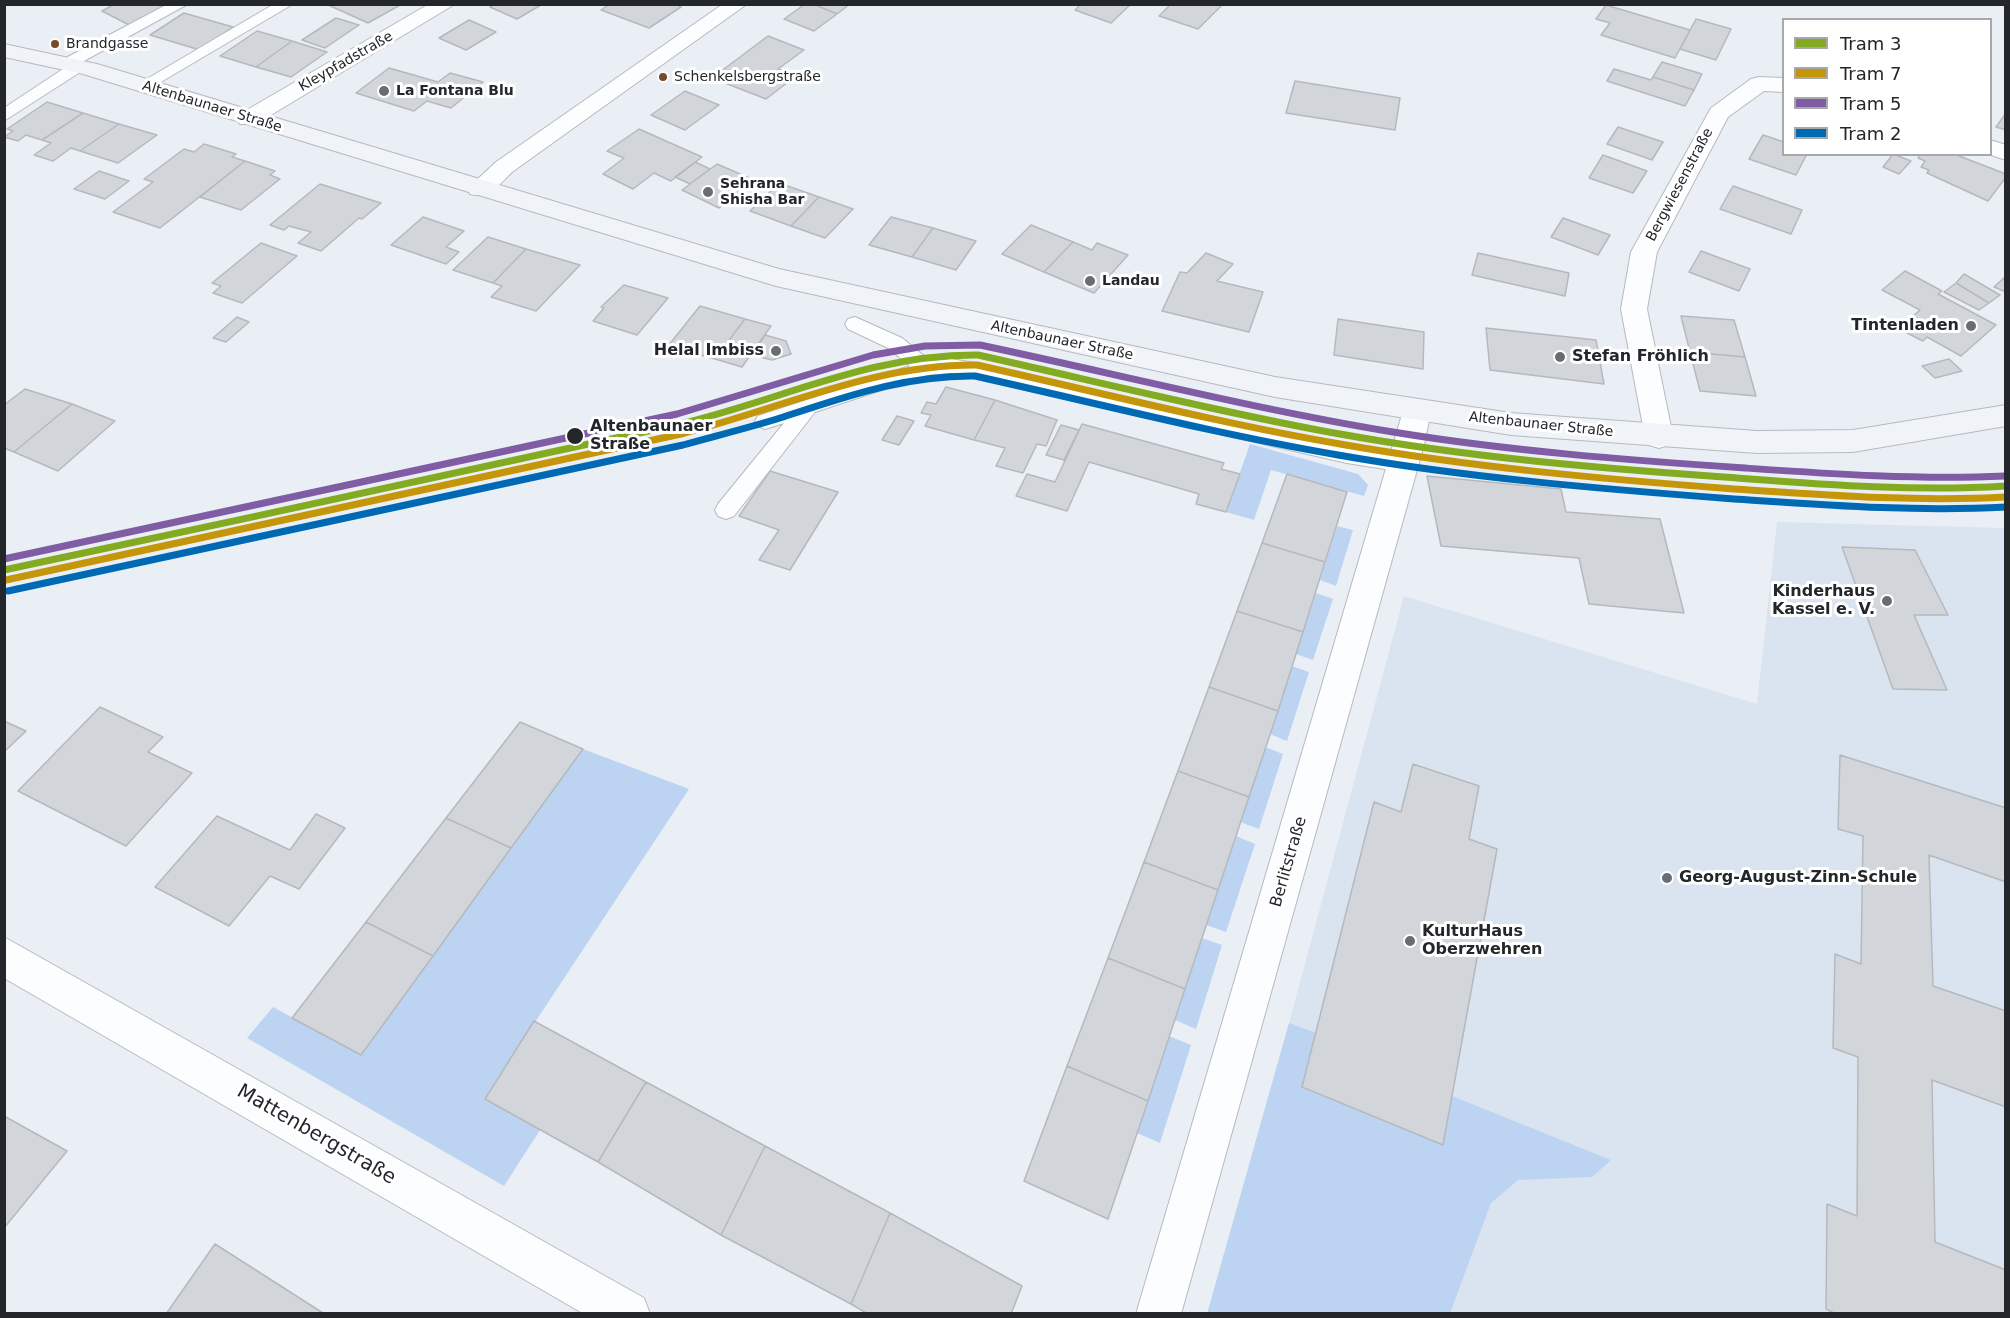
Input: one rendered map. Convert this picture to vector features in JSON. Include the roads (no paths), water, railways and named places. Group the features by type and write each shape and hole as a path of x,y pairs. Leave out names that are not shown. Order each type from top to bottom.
{"main road":[{"name":"Altenbaunaer Straße","path":"4,50 73,65 765,274 1275,387 1511,424 1659,437 1757,442 1853,441 2006,415"}],"street":[{"name":"Kleypfadstraße","path":"248,119 445,4"},
{"path":"479,189 504,167 737,4"},
{"name":"Bergwiesenstraße","path":"1659,437 1634,309 1644,252 1719,113 1759,84 1782,85"},
{"name":"Berlitstraße","path":"1158,1314 1404,464 1417,411"},
{"name":"Mattenbergstraße","path":"4,956 628,1314"}],"lane":[{"path":"4,117 73,65 181,4"},
{"path":"143,86 286,4"},
{"path":"884,302 863,327 895,342 926,369"},
{"path":"765,421 926,369 951,366 1347,455 1404,464"},
{"path":"726,510 807,408"}],"tram line":[{"name":"5","path":"4,559 677,414 747,395 873,355 952,344 980,345 1342,423 1492,446 1644,461 1843,475 1907,478 2005,476"},
{"name":"3","path":"4,570 679,424 749,405 873,366 922,357 949,355 978,355 1295,425 1441,450 1542,462 1843,486 1940,489 2006,486"},
{"name":"7","path":"6,580 681,434 752,415 873,376 922,367 949,365 977,365 1294,436 1439,460 1639,482 1839,496 1939,500 2006,497"},
{"name":"2","path":"8,591 683,445 768,422 899,381 948,376 975,376 1338,455 1488,477 1639,492 1839,506 1939,510 2006,507"}],"place":[{"name":"Brandgasse","path":"55,44"},
{"name":"Schenkelsbergstraße","path":"663,77"},
{"name":"La Fontana Blu","path":"384,91"},
{"name":"Sehrana Shisha Bar","path":"708,192"},
{"name":"Landau","path":"1090,281"},
{"name":"Tintenladen","path":"1971,326"},
{"name":"Helal Imbiss","path":"776,351"},
{"name":"Stefan Fröhlich","path":"1560,357"},
{"name":"Altenbaunaer Straße","path":"575,436"},
{"name":"Kinderhaus Kassel e. V.","path":"1887,601"},
{"name":"Georg-August-Zinn-Schule","path":"1667,878"},
{"name":"KulturHaus Oberzwehren","path":"1410,941"}]}
